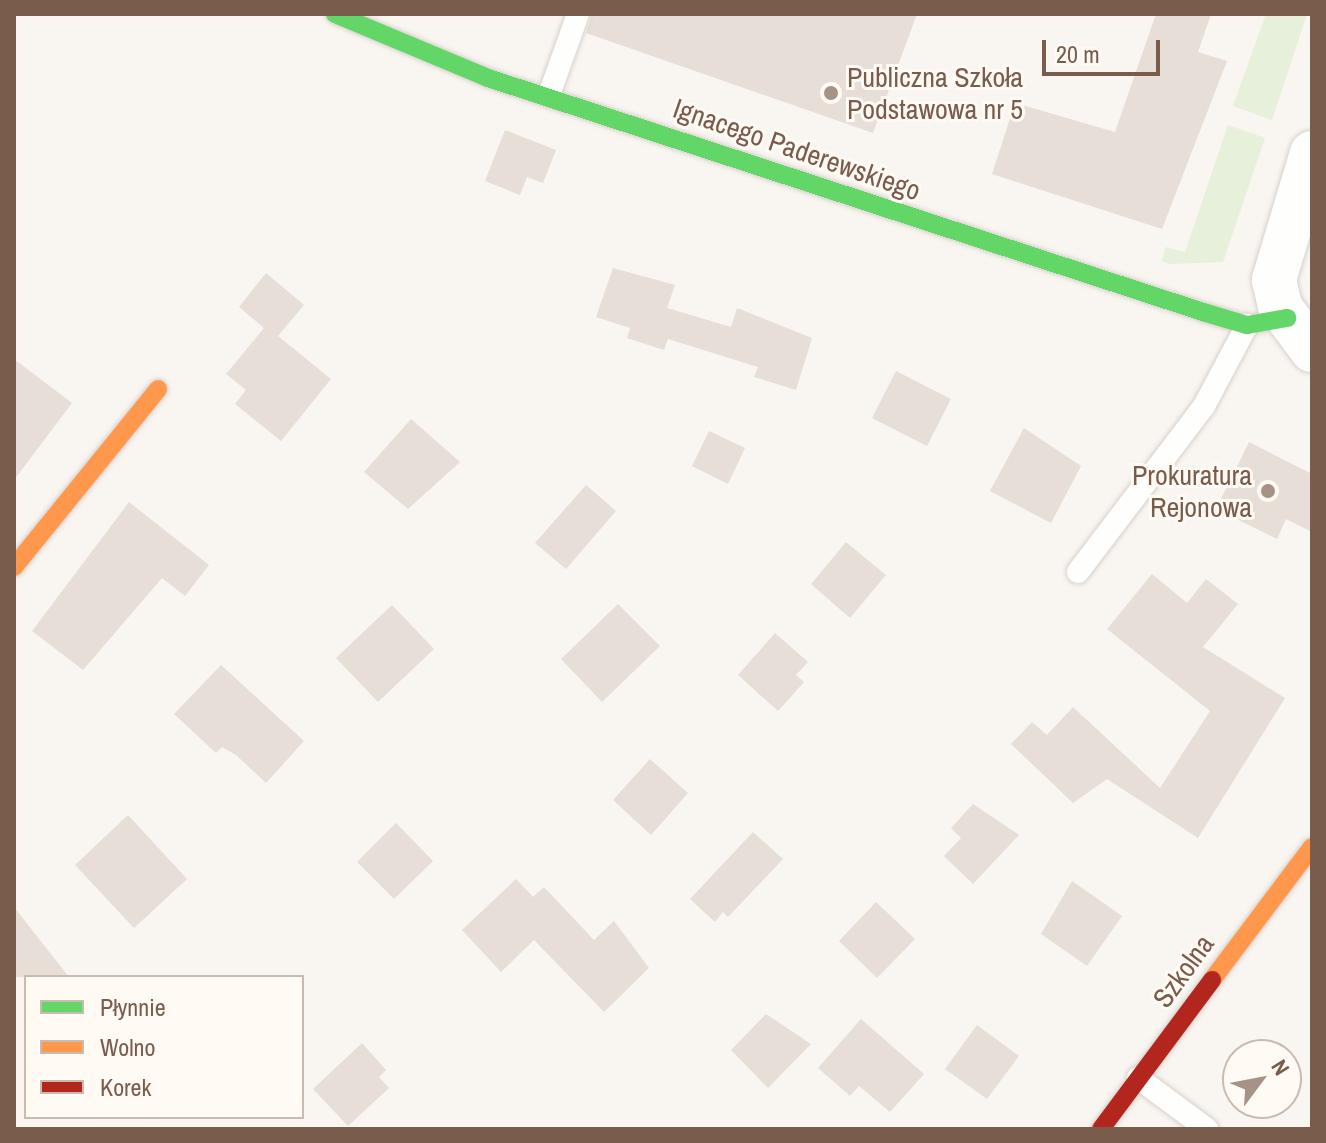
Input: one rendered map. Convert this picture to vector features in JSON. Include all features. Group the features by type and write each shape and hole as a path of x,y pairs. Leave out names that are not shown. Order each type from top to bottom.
{"street":[{"name":"Ignacego Paderewskiego","path":"335,14 549,95 1282,331"},
{"path":"1282,331 1274,267 1312,153"},
{"path":"14,567 158,389"},
{"name":"Szkolna","path":"1101,1129 1312,847"}],"lane":[{"path":"549,95 578,14"},
{"path":"1078,572 1204,406 1282,331"},
{"path":"1138,1078 1207,1129"}],"green space":[{"path":"1266,14 1307,14 1272,120 1233,106"},
{"path":"1228,125 1265,138 1223,262 1169,264 1162,261 1166,247 1185,252"}],"building":[{"name":"Publiczna Szkoła Podstawowa nr 5","path":"592,14 917,14 873,133 586,33"},
{"path":"1156,14 1211,14 1198,52 1227,61 1162,229 992,174 1015,103 1115,132"},
{"path":"505,130 556,150 543,183 527,177 520,195 485,181"},
{"path":"613,268 675,285 667,308 731,327 737,308 812,338 796,390 754,377 758,367 668,339 664,350 627,338 630,328 596,317"},
{"path":"266,273 304,305 278,336 331,379 281,441 235,404 246,390 226,374 264,328 239,307"},
{"path":"14,359 72,403 14,480"},
{"path":"896,371 951,399 927,446 872,418"},
{"path":"411,419 460,462 408,509 364,472"},
{"path":"1024,428 1081,466 1051,523 990,491"},
{"path":"709,431 745,448 728,484 692,466"},
{"name":"Prokuratura Rejonowa","path":"1249,442 1312,474 1312,532 1286,519 1277,539 1216,509"},
{"path":"586,485 616,511 566,569 535,543"},
{"path":"129,502 209,565 185,596 162,578 83,670 32,631"},
{"path":"846,542 886,575 850,618 811,584"},
{"path":"1152,574 1187,603 1206,579 1238,604 1203,647 1285,698 1198,838 1107,779 1073,803 1011,744 1032,722 1047,735 1073,707 1160,788 1210,711 1107,629"},
{"path":"618,604 660,646 602,702 561,659"},
{"path":"392,605 434,649 378,702 336,658"},
{"path":"775,633 808,662 796,675 804,682 778,711 738,675"},
{"path":"221,665 304,741 266,783 236,755 222,747 216,753 174,714"},
{"path":"650,759 688,793 651,835 613,800"},
{"path":"973,804 1019,835 973,884 944,856 961,838 951,828"},
{"path":"128,815 187,879 134,928 75,865"},
{"path":"396,823 433,861 394,899 357,862"},
{"path":"753,832 783,859 728,917 723,912 715,922 690,899"},
{"path":"516,879 533,897 544,887 594,940 614,921 649,968 604,1012 534,940 501,972 462,930"},
{"path":"1072,881 1122,916 1087,966 1041,934"},
{"path":"876,902 915,939 877,978 839,941"},
{"path":"14,907 67,975 14,977"},
{"path":"766,1014 811,1044 768,1088 731,1050"},
{"path":"861,1019 924,1074 890,1112 859,1086 850,1096 818,1068"},
{"path":"977,1025 1019,1056 987,1099 945,1069"},
{"path":"362,1043 386,1070 379,1077 389,1088 348,1126 313,1089"}],"traffic: fast":[{"path":"335,14 488,78 1203,312 1247,325 1287,318"}],"traffic: slow":[{"path":"14,567 158,389"},
{"path":"1212,980 1312,847"}],"traffic: jam":[{"path":"1101,1129 1212,980"}],"place":[{"name":"Publiczna Szkoła Podstawowa nr 5","path":"831,93"},
{"name":"Prokuratura Rejonowa","path":"1268,491"}]}
